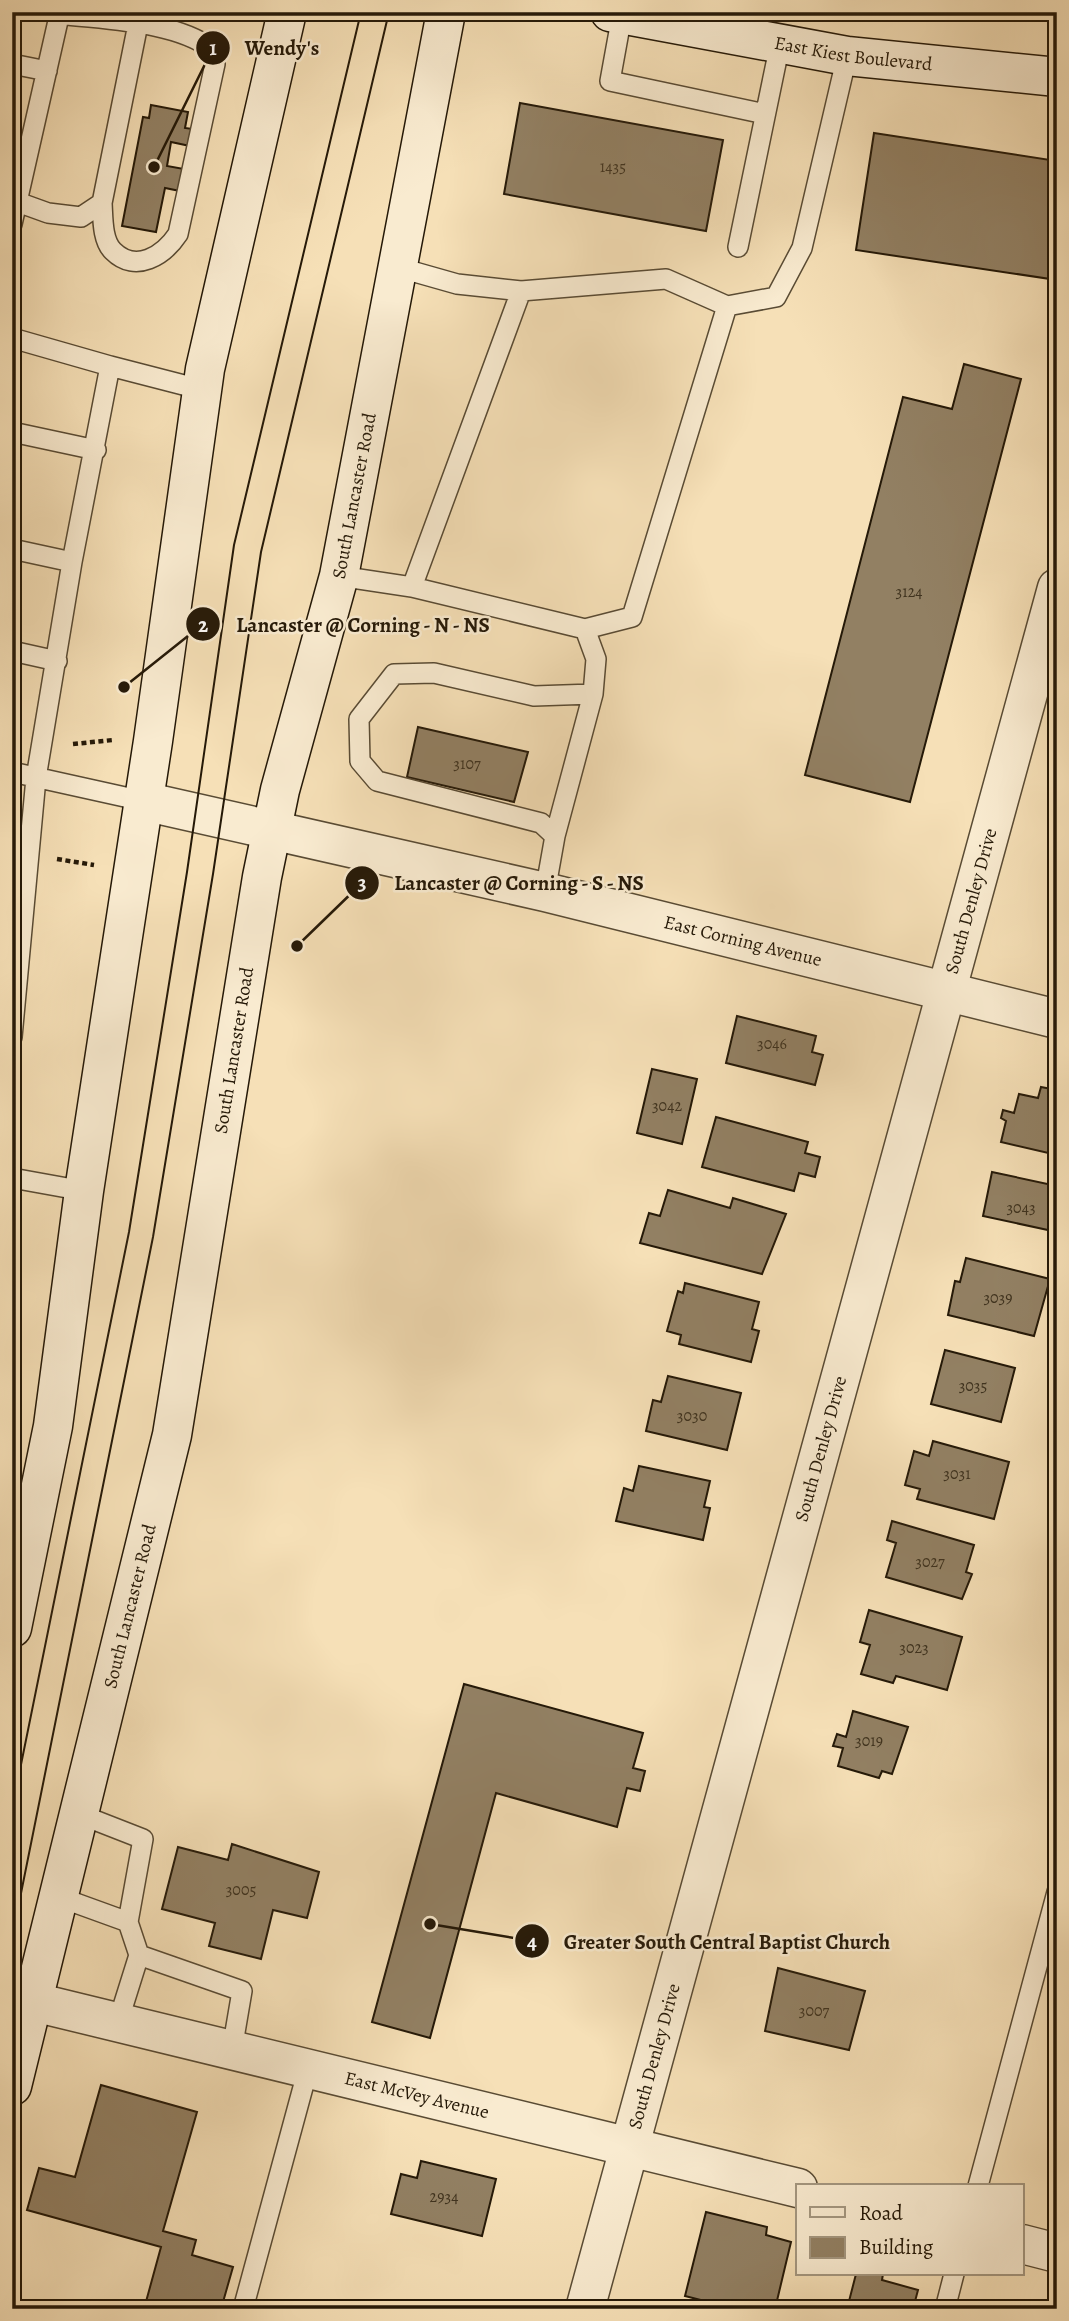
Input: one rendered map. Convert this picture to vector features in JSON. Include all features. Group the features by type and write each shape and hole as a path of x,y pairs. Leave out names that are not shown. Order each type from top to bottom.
{"main road":[{"path":"12,1628 53,1426 84,1191 203,390 287,12"},
{"name":"South Lancaster Road","path":"12,2086 172,1435 271,830 339,576 446,12"},
{"name":"East Kiest Boulevard","path":"616,13 846,55 1057,77"},
{"name":"South Denley Drive","path":"585,2309 1057,588"},
{"name":"East Corning Avenue","path":"142,801 545,892 1057,1019"},
{"name":"East McVey Avenue","path":"34,2002 796,2188"},
{"path":"1024,2245 1057,2253"}],"lane":[{"path":"12,224 15,200 60,13 138,24 197,38 212,49 215,64 178,234 166,251 153,258 133,261 113,251 104,232 102,203 138,24"},
{"path":"616,13 610,81 765,114"},
{"path":"738,247 780,44"},
{"path":"397,267 457,284 521,291 666,279 727,306 776,297 802,248 846,55"},
{"path":"12,64 47,71"},
{"path":"15,200 48,212 81,217 102,203"},
{"path":"412,587 521,291"},
{"path":"339,576 412,587 585,629 632,617 727,306"},
{"path":"12,338 203,390"},
{"path":"12,1037 36,778 72,562 96,450 110,366"},
{"path":"12,432 96,450"},
{"path":"12,549 72,562"},
{"path":"545,892 555,836 593,694 596,659 585,629"},
{"path":"12,651 57,661"},
{"path":"555,836 541,823 377,781 360,761 359,719 394,674 434,673 534,696 593,694"},
{"path":"12,772 142,801"},
{"path":"12,1178 84,1191"},
{"path":"79,1814 143,1839 128,1922 139,1955 118,2022"},
{"path":"979,2184 1057,1892"},
{"path":"59,1897 128,1922"},
{"path":"139,1955 242,1991 232,2050"},
{"path":"243,2309 308,2068"},
{"path":"945,2309 953,2276"}],"path":[{"path":"44,739 74,744 114,740"},
{"path":"29,855 95,865"}],"building":[{"path":"520,103 723,140 706,231 504,194"},
{"path":"151,105 188,112 185,128 193,129 190,146 171,142 167,166 184,169 180,191 165,188 156,232 122,226 143,117 149,118"},
{"path":"874,133 1057,161 1057,280 856,250"},
{"path":"964,364 1021,379 910,802 805,775 903,397 952,409"},
{"path":"418,727 528,752 514,802 407,777"},
{"path":"737,1016 816,1036 812,1052 823,1055 815,1085 726,1063"},
{"path":"652,1069 697,1079 682,1144 637,1133"},
{"path":"1041,1087 1057,1090 1057,1155 1001,1142 1006,1121 1001,1118 1003,1110 1014,1113 1019,1094 1038,1098"},
{"path":"716,1117 808,1142 805,1153 820,1157 815,1177 799,1173 794,1191 702,1167"},
{"path":"992,1172 1057,1186 1057,1232 983,1216"},
{"path":"668,1190 730,1208 733,1198 786,1214 762,1274 640,1243 649,1213 660,1216"},
{"path":"966,1258 1050,1279 1034,1336 948,1315 955,1281 960,1282"},
{"path":"685,1283 759,1302 752,1329 759,1331 751,1362 679,1344 681,1335 667,1331 678,1291 683,1293"},
{"path":"945,1350 1015,1368 1001,1422 931,1404"},
{"path":"668,1376 741,1393 727,1450 646,1431 653,1400 661,1402"},
{"path":"933,1441 1009,1462 994,1519 917,1499 920,1489 905,1485 914,1451 929,1456"},
{"path":"639,1466 710,1481 704,1507 710,1508 703,1540 616,1521 624,1488 633,1491"},
{"path":"892,1521 974,1545 966,1572 972,1574 962,1599 886,1577 896,1543 887,1540"},
{"path":"869,1610 962,1637 947,1690 896,1676 893,1683 861,1674 870,1645 860,1642"},
{"path":"464,1684 643,1733 633,1768 645,1771 640,1791 627,1788 617,1827 496,1793 430,2038 372,2022"},
{"path":"853,1711 908,1727 892,1774 882,1771 879,1778 838,1766 843,1748 833,1746 837,1734 846,1737"},
{"path":"232,1844 319,1872 307,1918 273,1910 261,1959 209,1946 215,1923 162,1909 178,1847 228,1860"},
{"path":"778,1968 865,1991 849,2050 765,2031"},
{"path":"101,2085 197,2112 163,2231 196,2240 192,2255 233,2267 221,2309 144,2309 161,2247 27,2210 39,2168 75,2177"},
{"path":"421,2161 496,2179 482,2236 391,2214 401,2174 417,2178"},
{"path":"706,2212 767,2227 766,2235 791,2242 775,2309 736,2309 685,2296"},
{"path":"855,2276 883,2276 882,2280 918,2290 913,2309 847,2309"}],"tram line":[{"path":"12,1809 129,1232 187,872 234,545 361,12"},
{"path":"12,1938 153,1237 213,874 261,552 389,12"}],"place":[{"name":"Wendy's","path":"154,167"},
{"name":"Lancaster @ Corning - N - NS","path":"124,687"},
{"name":"Lancaster @ Corning - S - NS","path":"297,946"},
{"name":"Greater South Central Baptist Church","path":"430,1924"}]}
